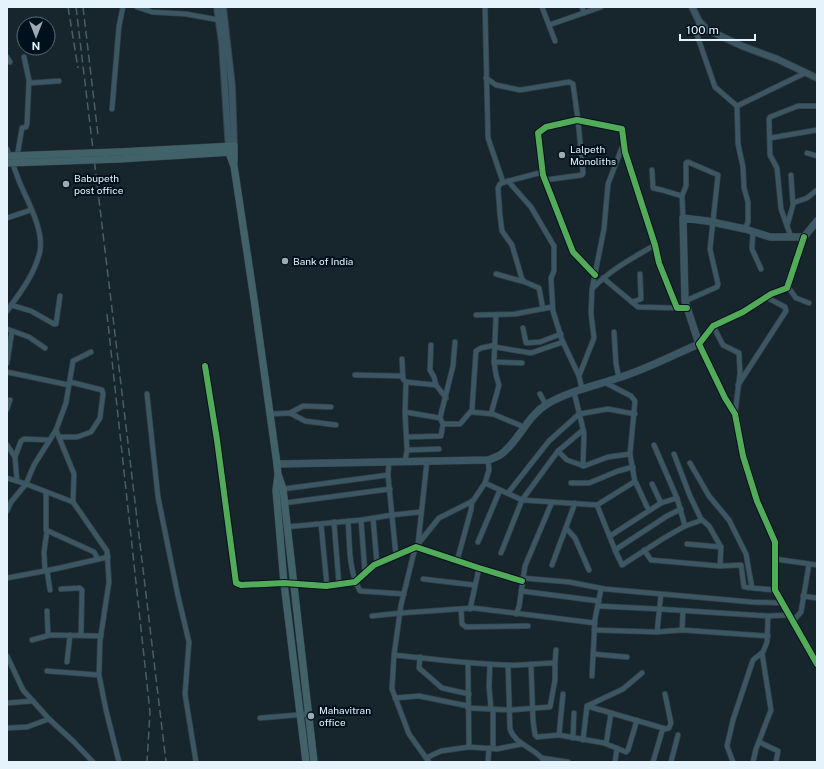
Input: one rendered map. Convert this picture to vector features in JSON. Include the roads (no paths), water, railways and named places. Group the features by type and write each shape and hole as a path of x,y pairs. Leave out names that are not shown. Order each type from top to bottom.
{"main road":[{"path":"7,163 231,149 271,414 278,475 276,490 284,583 306,762"},
{"path":"7,156 119,155"},
{"path":"277,464 488,460 499,456 511,445 536,412 556,399 582,389 619,378 699,344 685,301 682,218 712,222 745,229 770,237 804,237 817,221"},
{"path":"278,475 283,489 286,527 314,762"}],"street":[{"path":"112,109 123,7"},
{"path":"137,7 152,12 186,14 219,20"},
{"path":"217,7 222,43 231,149"},
{"path":"223,7 232,87 231,149"},
{"path":"485,7 488,142 505,181 531,207 553,244 554,271 551,278 552,309 563,342 579,376 582,389"},
{"path":"542,7 555,41"},
{"path":"582,7 584,13"},
{"path":"549,25 602,7"},
{"path":"692,7 699,21 712,33 777,59 817,78"},
{"path":"699,21 697,35 715,87 737,106 738,144 743,167 744,188 748,202 748,222 745,229"},
{"path":"15,170 22,128 26,127 29,83 24,57"},
{"path":"737,106 805,73"},
{"path":"486,78 496,85 520,90 569,82 574,86 583,174 545,180"},
{"path":"29,83 60,82"},
{"path":"791,237 781,209 777,169 771,158 769,121 770,117 798,106 817,106"},
{"path":"595,275 572,250 545,180 538,133 546,127 578,120 622,129 625,152 655,245 659,263 677,308"},
{"path":"770,138 817,130"},
{"path":"579,376 594,338 591,311 592,289 604,229 608,184 624,143"},
{"path":"7,149 38,228 40,240 40,250 37,260 25,287 9,308 31,312 56,324 60,296"},
{"path":"806,153 817,156"},
{"path":"682,218 682,196 686,186 687,162 718,175 710,250 718,286 685,301"},
{"path":"652,170 653,188 682,196"},
{"path":"525,282 522,279 512,245 502,230 498,188 500,184 505,181 543,172"},
{"path":"787,226 793,203 791,175"},
{"path":"793,203 806,199 817,190"},
{"path":"7,218 31,210"},
{"path":"753,232 752,249 761,269"},
{"path":"735,414 725,398 699,344 713,326 744,311 766,297 788,287 804,237"},
{"path":"592,289 602,278 622,263 655,245"},
{"path":"496,274 525,282 540,289 543,309"},
{"path":"632,302 642,299 640,274"},
{"path":"602,278 638,306 687,308"},
{"path":"788,287 796,298 810,303"},
{"path":"738,385 786,311 785,306 766,297"},
{"path":"476,315 496,315 552,309"},
{"path":"491,414 500,385 496,375 494,362 496,315"},
{"path":"713,326 724,344 739,353 735,414 743,456 757,501 775,542 775,590 816,661"},
{"path":"523,328 526,343 540,342 561,334"},
{"path":"7,363 10,330 29,336 45,348"},
{"path":"614,332 616,364 619,378"},
{"path":"407,437 440,436 443,424 440,418 453,366 455,342"},
{"path":"443,424 460,424 471,412 476,351 481,348 495,345 531,353 563,342"},
{"path":"431,345 430,370 434,377 436,386 446,398"},
{"path":"7,511 10,502 26,484 34,465 56,430 66,403 73,360 91,352"},
{"path":"402,359 403,376 406,382 405,412 407,450 405,462"},
{"path":"494,362 522,363"},
{"path":"205,366 217,440 235,582 241,585 284,583 327,586 355,582 377,564 417,546 439,518 472,501 473,502 485,483 489,470 488,460"},
{"path":"7,372 102,390 103,394 100,418 89,433 75,437 60,438"},
{"path":"355,375 403,376"},
{"path":"406,382 436,386"},
{"path":"604,382 634,398 636,403 630,454 635,482 649,511"},
{"path":"574,392 583,430 583,466"},
{"path":"147,394 158,497 189,642 185,694 196,762"},
{"path":"540,394 546,405"},
{"path":"7,409 10,400"},
{"path":"271,414 290,413 301,406 331,407"},
{"path":"508,493 549,441 579,414 608,409 635,414"},
{"path":"405,412 440,418"},
{"path":"471,412 491,414 524,427"},
{"path":"290,413 305,421 336,425"},
{"path":"56,430 74,472 72,502"},
{"path":"502,553 522,500 558,451 583,430"},
{"path":"17,481 16,457 21,441 24,439 49,440"},
{"path":"7,445 16,457"},
{"path":"654,445 677,498 685,526"},
{"path":"407,450 439,449"},
{"path":"558,451 567,460 583,466 588,466 611,457 630,454"},
{"path":"674,454 690,496 702,520 709,526 721,547 720,566"},
{"path":"427,461 417,546 404,594 394,654 392,690 409,734 428,760 438,751 469,747 491,748 522,744"},
{"path":"389,462 388,475 396,556"},
{"path":"690,463 708,495 729,520 746,554 753,588"},
{"path":"571,483 589,483 632,467"},
{"path":"283,489 388,475"},
{"path":"7,478 72,502 106,549 108,557 109,582 101,636 99,675 119,762"},
{"path":"485,483 522,500 597,505 635,482"},
{"path":"652,484 661,503"},
{"path":"284,503 390,489"},
{"path":"478,542 500,490"},
{"path":"46,492 47,531 44,552 50,590"},
{"path":"610,536 661,503 677,498"},
{"path":"458,561 472,501"},
{"path":"516,614 519,607 525,566 552,502"},
{"path":"552,565 575,504"},
{"path":"597,505 622,565 685,526 702,520"},
{"path":"615,550 667,516 681,509"},
{"path":"286,527 361,520 420,512"},
{"path":"373,518 377,564"},
{"path":"361,520 365,573"},
{"path":"348,521 351,562 355,582 361,592 404,594"},
{"path":"334,522 339,585"},
{"path":"321,524 327,586"},
{"path":"566,528 575,538 589,570"},
{"path":"47,531 94,552 98,559"},
{"path":"687,544 721,547"},
{"path":"417,546 479,568 522,580 569,582 601,589 752,602 782,602"},
{"path":"644,550 651,560 720,566 741,565 744,587 775,590"},
{"path":"7,578 108,557"},
{"path":"775,559 817,565"},
{"path":"794,621 801,613 809,564"},
{"path":"470,609 474,585 479,568"},
{"path":"423,579 474,585"},
{"path":"61,589 80,588 82,590 81,635"},
{"path":"592,676 594,630 601,589"},
{"path":"521,591 599,604 768,616 790,615"},
{"path":"657,632 658,609 661,594"},
{"path":"803,596 817,598"},
{"path":"461,609 462,624 466,627 528,626"},
{"path":"372,616 401,612 470,609 595,623"},
{"path":"47,611 48,635"},
{"path":"682,630 683,611"},
{"path":"733,762 727,746 732,721 753,659 762,653 767,642 768,616"},
{"path":"594,630 657,632 682,630 768,636"},
{"path":"32,640 48,635 101,636"},
{"path":"67,662 70,635"},
{"path":"395,698 419,696 468,707 492,709 510,710 551,707 555,680 556,650"},
{"path":"753,762 771,707 762,653"},
{"path":"394,654 468,663 508,665 555,663"},
{"path":"593,654 627,657"},
{"path":"420,657 418,668 441,687 468,694"},
{"path":"8,658 23,690 48,719 74,742 93,762"},
{"path":"468,663 469,747"},
{"path":"488,762 491,748 492,709 489,686 490,664"},
{"path":"531,664 532,708 536,736 559,736 573,738 606,744 625,752 628,750 636,720"},
{"path":"508,665 510,729 512,736 544,760 568,762"},
{"path":"47,672 99,675"},
{"path":"587,706 622,689 642,673"},
{"path":"559,736 563,694"},
{"path":"587,706 663,728 668,728 672,723 665,694"},
{"path":"7,703 33,701"},
{"path":"583,740 587,706"},
{"path":"606,744 611,713"},
{"path":"260,718 309,714"},
{"path":"573,738 574,714"},
{"path":"7,728 24,728 48,719"},
{"path":"653,762 663,728"},
{"path":"671,762 678,735"},
{"path":"759,742 778,751 776,762"},
{"path":"615,762 617,748"}],"railway":[{"path":"68,7 78,68"},
{"path":"76,7 166,762"},
{"path":"83,7 98,135"},
{"path":"107,314 150,712 147,762"}],"place":[{"name":"Lalpeth Monoliths","path":"562,155"},
{"name":"Babupeth post office","path":"66,184"},
{"name":"Bank of India","path":"285,261"},
{"name":"Mahavitran office","path":"311,716"}]}
